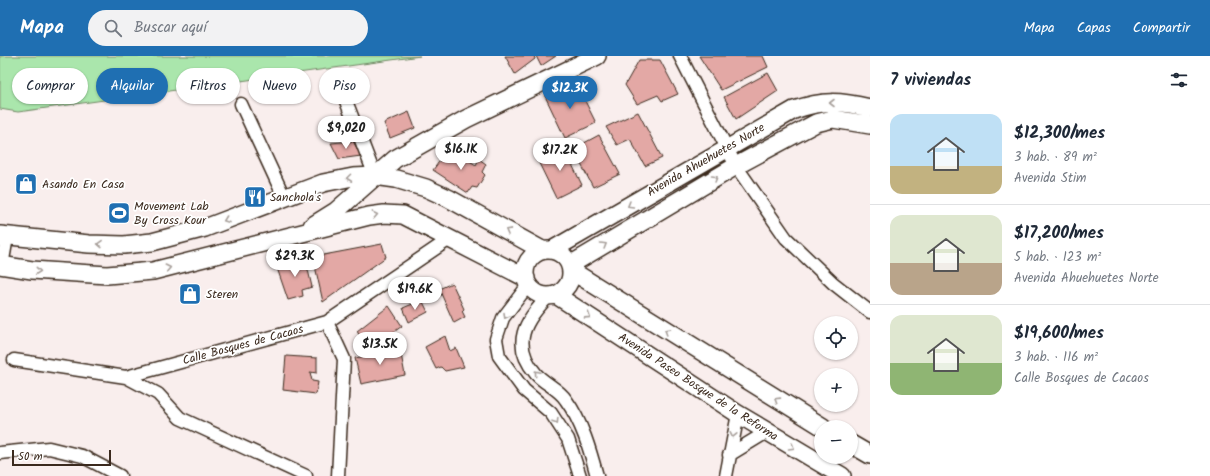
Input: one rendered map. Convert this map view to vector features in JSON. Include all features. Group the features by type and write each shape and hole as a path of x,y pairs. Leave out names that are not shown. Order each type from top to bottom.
{"main road":[{"path":"298,234 336,211 395,159 466,119 597,56"},
{"name":"Avenida Ahuehuetes Norte","path":"547,250 794,110 815,103 848,103 870,108"},
{"name":"Avenida Ahuehuetes Norte","path":"571,268 736,166 816,123 833,119 870,125"},
{"path":"3,236 124,245 152,242 205,228 260,208 284,197 329,182 375,176 396,178 426,188 448,198 547,250 561,254 571,268 814,421"},
{"path":"1,266 53,272 126,274 186,264 369,216 394,213 403,215 419,223 448,240 527,281 539,294 553,296 568,284 571,268"},
{"path":"527,281 526,271 530,258 547,250"},
{"name":"Avenida Paseo Bosque de la Reforma","path":"553,296 738,414 842,476"},
{"path":"858,448 870,455"}],"street":[{"path":"680,56 736,166 786,238 833,283 870,312"},
{"path":"241,104 284,197"},
{"path":"347,104 375,176"},
{"path":"1,266 3,236"},
{"name":"Calle Bosques de Cacaos","path":"14,360 126,377 327,322 448,240"},
{"path":"527,281 503,318 496,339 499,356 524,390 551,412 568,439 580,476"},
{"path":"553,296 528,320 521,342 525,357 537,374 566,399 583,430 597,476"},
{"path":"327,322 344,359 338,476"},
{"path":"126,377 158,394 180,418 306,476"},
{"path":"538,401 549,384"},
{"path":"726,476 738,414"},
{"path":"729,455 767,432"},
{"path":"0,453 49,448 82,456 120,476"}],"green space":[{"path":"0,56 420,56 334,68 319,68 319,70 311,71 311,68 248,68 248,80 240,81 240,68 176,68 176,90 168,91 168,68 96,68 96,101 88,102 88,68 12,68 12,104 75,104 18,112 0,109"}],"building":[{"path":"505,56 534,56 535,59 515,74"},
{"path":"536,56 556,56 541,66"},
{"path":"699,56 763,56 768,67 721,90"},
{"path":"639,60 660,60 678,94 662,101 658,95 637,104 625,85"},
{"path":"768,73 778,91 736,119 724,97"},
{"path":"575,81 596,123 565,138 545,96"},
{"path":"409,112 415,128 390,138 384,123"},
{"path":"638,112 662,158 645,166 630,139 617,145 606,127"},
{"path":"599,135 620,174 593,187 573,149"},
{"path":"353,141 361,156 339,159 331,143"},
{"path":"563,146 582,185 556,198 537,159"},
{"path":"449,148 476,165 479,159 486,164 482,172 485,175 477,188 472,187 468,193 433,170"},
{"path":"382,244 386,257 323,302 313,257"},
{"path":"305,257 312,287 302,290 303,296 288,300 276,265"},
{"path":"452,283 464,309 462,311 465,317 454,323 439,289"},
{"path":"422,300 428,312 409,322 403,308"},
{"path":"389,306 402,326 383,340 386,345 369,353 357,331"},
{"path":"445,336 450,351 456,348 464,367 445,371 441,367 436,369 425,347"},
{"path":"400,349 405,375 361,384 355,358"},
{"path":"286,356 317,358 317,373 310,372 312,381 318,382 316,394 283,390"}],"place":[{"name":"Asando En Casa","path":"26,184"},
{"name":"Sanchola's","path":"255,197"},
{"name":"Movement Lab By Cross Kour","path":"119,213"},
{"name":"Steren","path":"190,294"}]}
